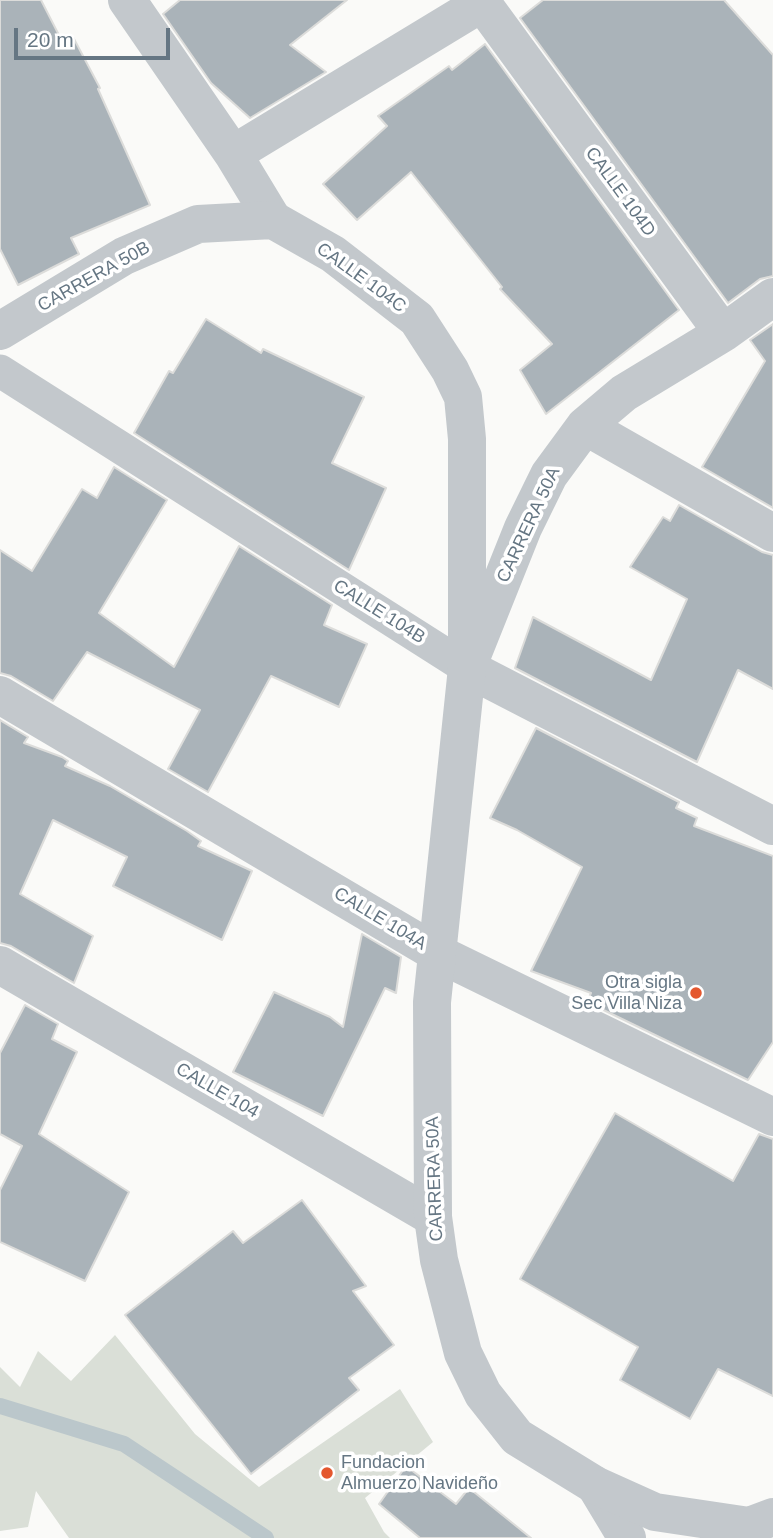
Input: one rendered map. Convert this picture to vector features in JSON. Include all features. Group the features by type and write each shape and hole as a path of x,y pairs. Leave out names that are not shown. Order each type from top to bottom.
{"street":[{"name":"CALLE 104C","path":"127,0 233,154 273,220 333,254 417,319 450,370 463,397 467,439"},
{"path":"233,154 481,1"},
{"name":"CALLE 104D","path":"481,1 723,333"},
{"name":"CARRERA 50B","path":"0,331 124,256 198,224 273,220"},
{"path":"723,333 773,297"},
{"name":"CARRERA 50A","path":"467,668 523,528 549,475 585,426 624,393 723,333"},
{"name":"CALLE 104B","path":"0,371 467,668 773,826"},
{"path":"585,426 773,533"},
{"name":"CARRERA 50A","path":"467,439 467,668 435,952 432,1002 433,1217 439,1260 463,1353 483,1394 517,1437 595,1485 655,1512 749,1526 773,1517"},
{"name":"CALLE 104A","path":"0,695 435,952 773,1117"},
{"name":"CALLE 104","path":"0,965 433,1217"},
{"path":"595,1485 627,1538"}],"shaded area":[{"path":"115,1335 195,1434 259,1487 400,1389 433,1442 365,1498 390,1538 69,1538 36,1491 28,1527 0,1531 0,1367 20,1387 38,1351 71,1381"}],"building":[{"path":"0,0 41,0 63,43 73,37 100,88 98,89 150,205 71,238 79,254 18,285 0,249"},
{"path":"180,0 347,0 290,45 326,72 250,118 211,83 163,14"},
{"path":"543,0 724,0 773,55 773,276 760,279 728,303 520,18"},
{"path":"485,44 679,310 546,414 520,370 552,344 500,289 502,287 411,172 357,220 323,184 387,126 378,116 449,66 452,70"},
{"path":"206,319 261,353 263,349 364,397 332,463 386,488 349,570 134,433 169,371 173,373"},
{"path":"773,324 773,508 702,467 765,361 750,340"},
{"path":"114,467 167,500 99,613 174,667 239,546 332,605 324,625 367,644 339,707 271,676 208,792 168,769 200,710 87,652 53,701 11,676 0,673 0,550 32,571 82,489 97,498"},
{"path":"679,505 762,552 773,555 773,689 738,670 697,762 515,668 533,617 651,680 687,599 630,567 663,517 670,521"},
{"path":"0,720 28,737 24,743 62,757 68,761 65,766 110,786 187,831 201,841 198,846 252,871 222,940 113,886 127,857 53,820 20,894 93,936 74,983 11,946 0,943"},
{"path":"536,728 679,802 676,808 697,818 694,826 773,856 773,1042 748,1080 587,1002 591,993 531,971 582,867 517,830 490,818"},
{"path":"362,934 401,957 396,993 385,988 323,1116 233,1072 274,992 330,1017 343,1027"},
{"path":"25,1005 58,1024 52,1039 77,1052 39,1134 129,1192 85,1281 0,1242 0,1190 22,1146 0,1134 0,1053"},
{"path":"615,1113 733,1181 759,1134 773,1139 773,1396 718,1369 690,1419 620,1380 638,1347 520,1279"},
{"path":"302,1200 366,1286 353,1291 394,1345 349,1378 359,1390 251,1474 125,1315 233,1231 243,1243"},
{"path":"406,1466 456,1504 469,1488 531,1538 420,1538 379,1504"}],"waterway":[{"path":"0,1406 124,1444 266,1538"}],"place":[{"name":"Otra sigla Sec Villa Niza","path":"696,993"},
{"name":"Fundacion Almuerzo Navideño","path":"327,1473"}]}
